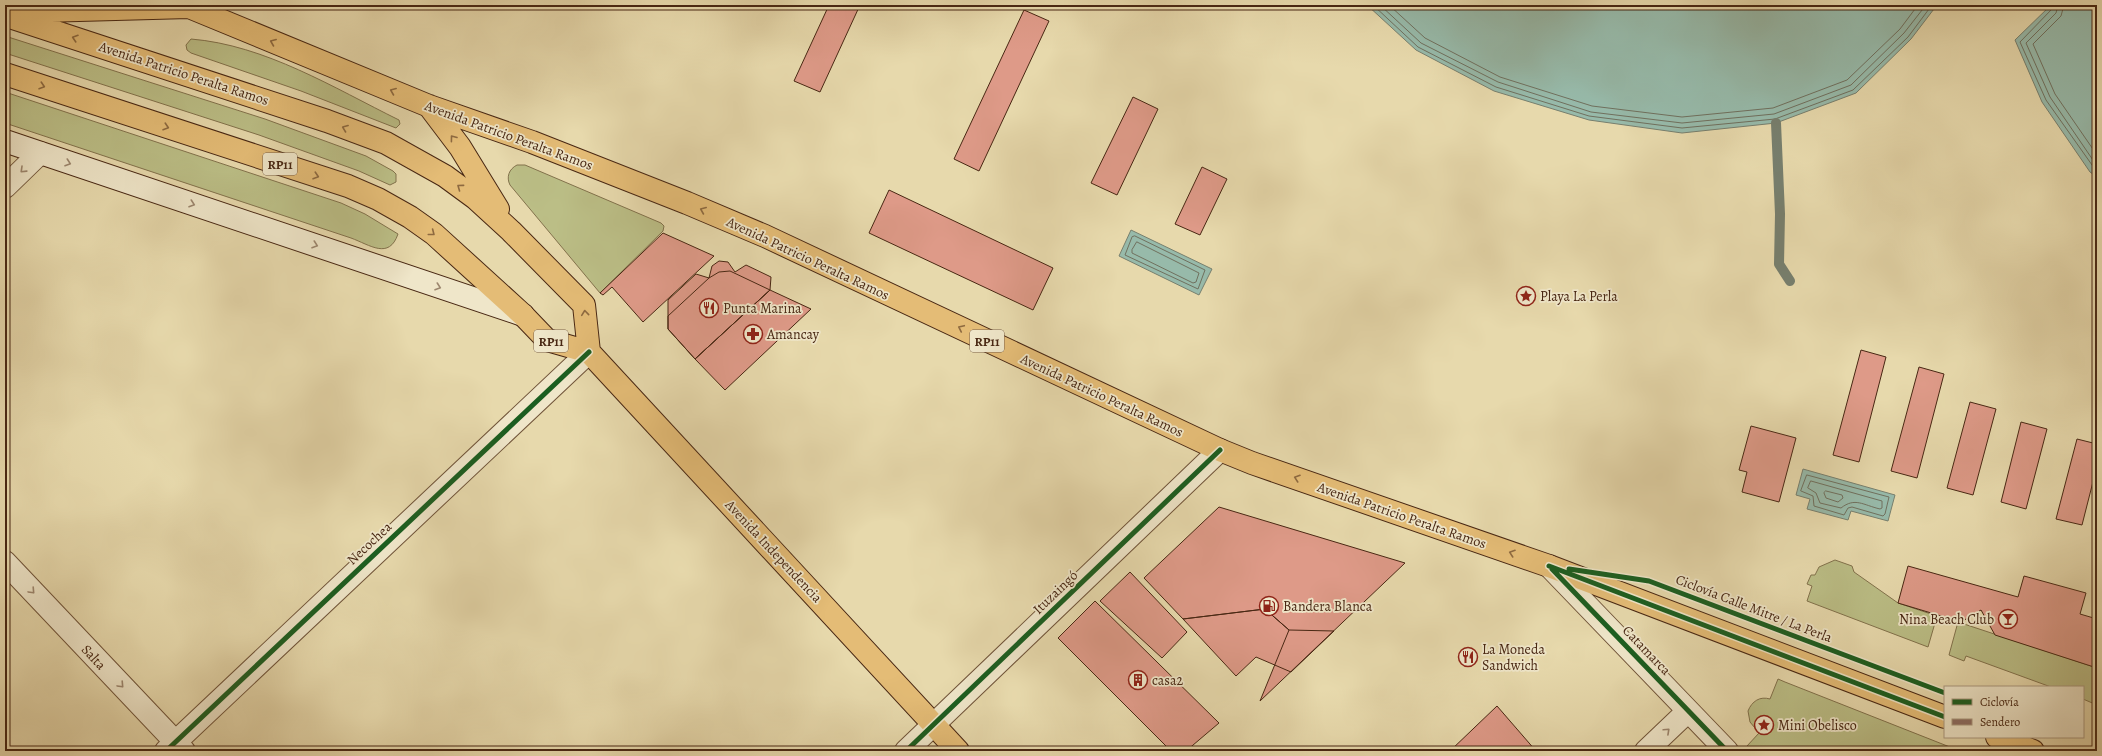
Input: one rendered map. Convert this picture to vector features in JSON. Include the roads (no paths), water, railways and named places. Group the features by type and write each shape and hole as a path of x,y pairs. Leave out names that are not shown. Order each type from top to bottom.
{"main road":[{"path":"5,12 186,6"},
{"name":"Avenida Patricio Peralta Ramos","path":"186,6 429,106 539,145 687,203 765,236 1220,450 1252,463 1549,566 1944,717"},
{"name":"Avenida Patricio Peralta Ramos","path":"5,15 281,105 386,144 445,176 475,198 511,231 584,305 589,352"},
{"name":"RP11","path":"5,74 348,186 378,199 410,217 434,234 523,315 547,340 589,352"},
{"path":"429,106 460,147 511,231"},
{"name":"Avenida Independencia","path":"589,352 958,751"},
{"path":"2000,738 2033,751"}],"street":[{"path":"5,142 523,315"},
{"path":"5,187 40,154"},
{"name":"Necochea","path":"175,748 589,352"},
{"name":"Ituzaingó","path":"906,751 1220,450"},
{"name":"Salta","path":"5,562 175,748"},
{"name":"Catamarca","path":"1549,566 1727,751"},
{"path":"1646,751 1688,711"}],"water":[{"path":"1367,5 1937,5 1911,39 1856,93 1776,123 1682,133 1589,120 1494,91 1416,50"},
{"path":"2051,5 2097,5 2097,177 2090,172 2042,102 2015,40"},
{"path":"1131,230 1212,269 1199,295 1119,256"},
{"path":"1803,469 1895,495 1888,521 1851,511 1848,520 1807,509 1810,499 1796,495"}],"waterway":[{"path":"1776,123 1780,214 1779,264 1790,281"}],"place":[{"name":"Playa La Perla","path":"1526,296"},
{"name":"Punta Marina","path":"709,308"},
{"name":"Amancay","path":"753,334"},
{"name":"Bandera Blanca","path":"1269,606"},
{"name":"Nina Beach Club","path":"2008,619"},
{"name":"La Moneda Sandwich","path":"1468,657"},
{"name":"casa2","path":"1138,680"},
{"name":"Mini Obelisco","path":"1764,725"}]}
